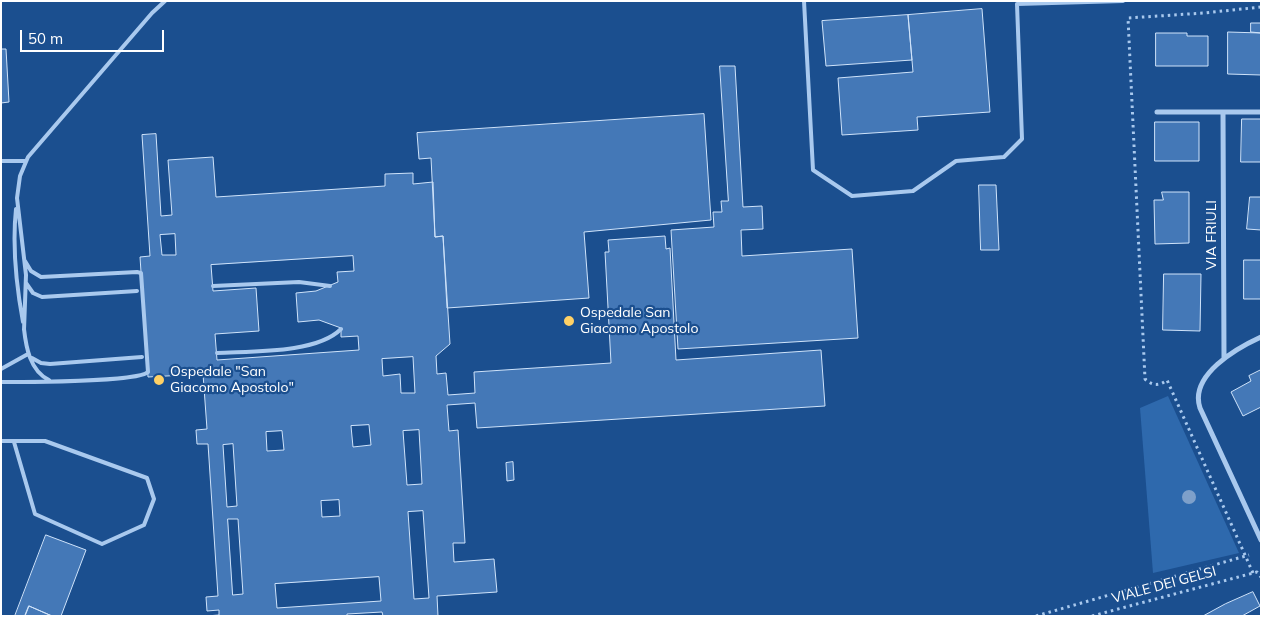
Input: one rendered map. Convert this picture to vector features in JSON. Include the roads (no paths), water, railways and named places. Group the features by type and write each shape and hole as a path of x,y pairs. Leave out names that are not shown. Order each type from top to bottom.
{"street":[{"path":"1157,112 1261,112"},
{"name":"VIA FRIULI","path":"1223,112 1224,358"},
{"path":"1261,336 1224,358 1203,380 1198,394 1198,404 1261,540"}],"lane":[{"path":"804,1 812,170 852,196 913,191 956,161 1004,157 1022,139 1017,4 1123,1"},
{"path":"56,381 50,381 42,375 28,354 17,288 15,258 14,234 18,183 25,161 163,2"},
{"path":"1,161 25,161"},
{"path":"17,203 26,282 24,330"},
{"path":"1,382 134,376 146,374 148,370 141,274 137,272 41,277 31,270 24,258"},
{"path":"26,282 33,293 42,297 138,291"},
{"path":"213,286 299,282 330,286"},
{"path":"218,353 270,350 315,343 331,337 341,329"},
{"path":"28,354 41,363 50,364 142,357"},
{"path":"1,369 28,354"},
{"path":"1,441 45,441 147,478 154,499 144,525 102,544 35,514 14,442"}],"place":[{"name":"Ospedale San Giacomo Apostolo","path":"569,321"},
{"name":"Ospedale \"San Giacomo Apostolo\"","path":"159,380"}]}
